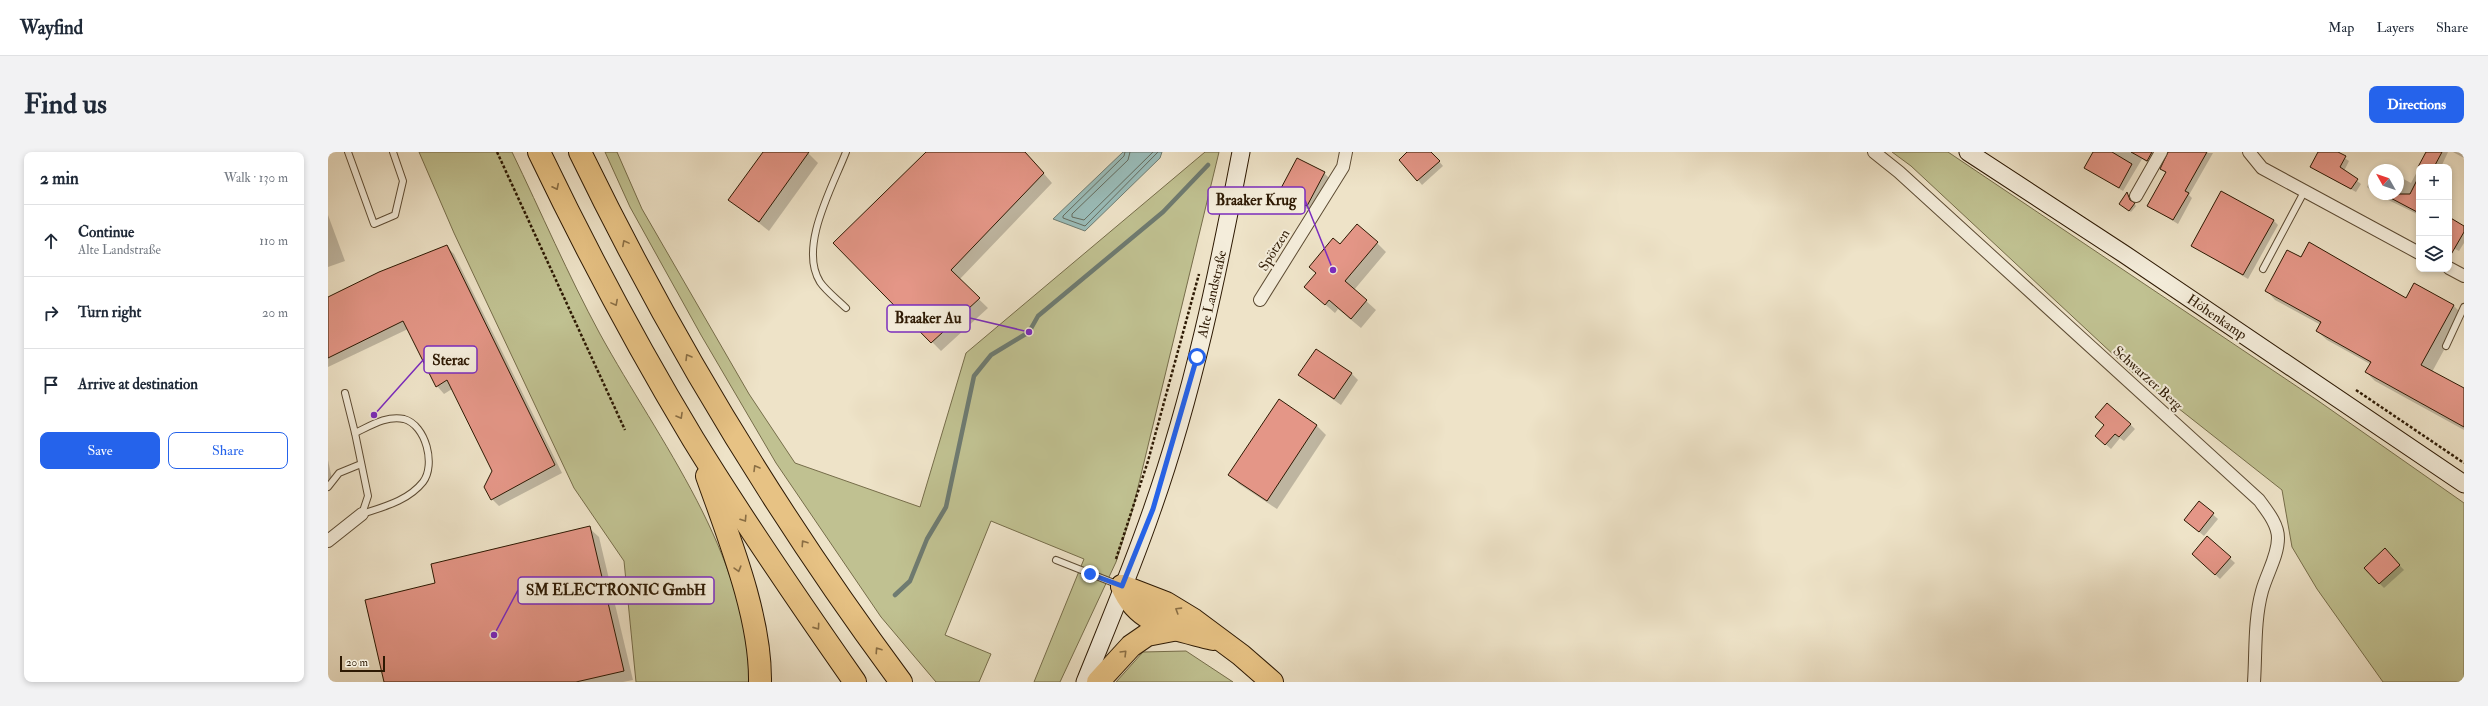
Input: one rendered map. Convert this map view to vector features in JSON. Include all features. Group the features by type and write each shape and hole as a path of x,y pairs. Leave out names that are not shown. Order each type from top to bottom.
{"highway":[{"path":"539,152 581,240 636,341 693,439 776,569 855,682"},
{"path":"580,152 613,220 686,355 776,501 901,682"},
{"path":"693,439 730,541 743,588 754,630 760,682"},
{"path":"1115,584 1135,609 1173,630 1221,642"},
{"path":"1115,584 1166,603 1194,620 1221,642 1241,655 1272,682"},
{"path":"1098,682 1131,646 1147,635 1173,630"}],"main road":[{"name":"Alte Landstraße","path":"1085,682 1115,584 1153,509 1193,371 1224,242 1241,152"},
{"name":"Höhenkamp","path":"1968,152 2124,254 2464,484"}],"street":[{"name":"Spötzen","path":"1260,300 1343,167 1346,152"},
{"name":"Schwarzer Berg","path":"1874,152 1899,172 2259,500 2274,520 2278,537 2273,564 2262,591 2258,619 2254,682"},
{"path":"2136,196 2161,152"},
{"path":"2249,152 2262,168 2304,192 2416,250"},
{"path":"2452,270 2464,276"},
{"path":"328,541 362,514"}],"lane":[{"path":"348,152 374,224 395,215 403,181 393,152"},
{"path":"846,152 820,217 813,253 820,282 846,308"},
{"path":"2263,269 2304,192"},
{"path":"2446,346 2464,307"},
{"path":"345,393 368,496 362,514"},
{"path":"355,433 383,420 404,419 416,426 428,454 427,473 417,487 394,503 362,514"},
{"path":"328,487 339,473 361,464"},
{"path":"1056,560 1115,584"}],"path":[{"path":"497,152 625,430"},
{"path":"1115,584 1200,270"}],"green space":[{"path":"419,152 512,152 588,312 697,500 717,544 734,589 745,635 749,682 636,682 624,561 574,488 454,233"},
{"path":"605,152 617,152 642,209 749,394 795,463 920,507 966,353 1205,152 1219,152 1132,512 1116,562 1060,682 1034,682 1084,559 991,521 945,635 991,654 979,682 936,682 881,617 776,463 701,335 630,207"},
{"path":"1892,152 1948,152 2317,400 2464,503 2464,682 2383,682 2317,589 2292,547 2282,490 2131,371 1911,166"},
{"path":"1186,651 1233,682 1116,682 1143,652"}],"water":[{"path":"1123,152 1162,152 1160,158 1085,231 1053,219"}],"building":[{"path":"763,152 809,152 759,222 728,200"},
{"path":"926,152 1025,152 1044,173 951,270 980,298 931,343 833,243"},
{"path":"1407,152 1431,152 1440,161 1417,181 1399,160"},
{"path":"2093,152 2112,152 2132,164 2119,188 2084,168"},
{"path":"2131,152 2152,152 2147,161"},
{"path":"2168,152 2207,152 2185,191 2189,193 2173,220 2147,206 2166,172 2160,169"},
{"path":"2318,152 2338,152 2346,156 2340,167 2358,179 2351,189 2310,167"},
{"path":"2426,152 2442,152 2436,164 2420,164"},
{"path":"1297,158 1325,172 1307,206 1279,192"},
{"path":"2416,182 2416,211 2394,200 2404,200 2404,194 2410,194"},
{"path":"2221,191 2274,220 2243,275 2191,246"},
{"path":"2127,192 2130,200 2135,203 2129,211 2119,204"},
{"path":"2452,219 2464,226 2464,232 2452,253"},
{"path":"1357,224 1378,242 1345,281 1367,300 1351,319 1329,300 1325,305 1304,287 1316,273 1309,267 1333,238 1340,244"},
{"path":"2309,242 2406,298 2414,283 2454,305 2421,365 2464,388 2464,427 2365,372 2371,362 2316,331 2321,322 2265,291 2287,250 2301,257"},
{"path":"447,245 555,465 491,500 484,487 492,471 447,380 436,387 403,321 328,358 328,297 379,272"},
{"path":"1316,349 1352,373 1334,399 1298,375"},
{"path":"1279,399 1317,425 1267,501 1228,475"},
{"path":"2107,403 2131,424 2119,437 2115,434 2105,445 2095,436 2104,425 2095,417"},
{"path":"2199,501 2214,513 2199,532 2184,520"},
{"path":"590,526 624,671 576,682 384,682 365,600 435,583 431,564"},
{"path":"2207,536 2231,557 2215,575 2192,554"},
{"path":"2385,548 2400,565 2379,584 2364,568"}],"waterway":[{"path":"895,595 910,581 927,539 946,507 974,376 991,355 1029,332 1038,316 1163,212 1208,165"}],"place":[{"name":"Braaker Krug","path":"1333,270"},
{"name":"Braaker Au","path":"1029,332"},
{"name":"Sterac","path":"374,415"},
{"name":"SM ELECTRONIC GmbH","path":"494,635"}],"route":[{"path":"1090,574 1122,586 1135,558 1153,509 1197,357"}]}
